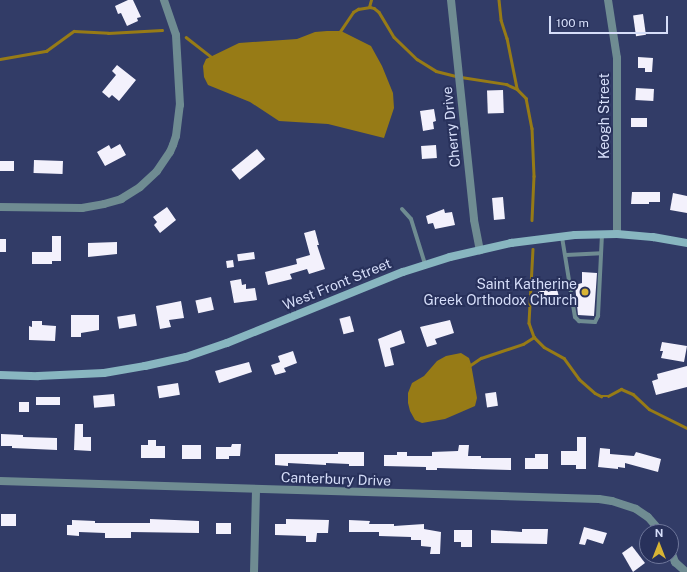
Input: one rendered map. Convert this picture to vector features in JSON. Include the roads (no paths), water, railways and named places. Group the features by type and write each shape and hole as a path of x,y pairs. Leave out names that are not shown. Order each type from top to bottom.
{"street":[{"path":"0,207 82,208 104,204 121,199 140,187 157,171 170,152 176,136 180,105 176,36 164,0"},
{"name":"Cherry Drive","path":"451,0 474,220 480,250"},
{"name":"Keogh Street","path":"608,0 617,58 617,234"},
{"name":"West Front Street","path":"0,375 38,376 104,373 145,366 186,356 227,343 377,281 425,264 510,243 562,237 617,234 652,236 687,243"},
{"name":"Canterbury Drive","path":"0,481 256,490 599,499 612,501 636,509 648,517 654,524"},
{"path":"254,572 256,490"},
{"path":"677,564 686,572"}],"lane":[{"path":"402,209 410,219 425,264"},
{"path":"562,237 576,320 582,322 597,321 602,234"},
{"path":"566,255 602,253"}],"waterway":[{"path":"369,7 371,0"},
{"path":"499,0 501,20 507,38 517,88"},
{"path":"339,33 353,12 358,9 370,7 374,8 379,12 394,37 417,59 436,71 456,76"},
{"path":"0,59 46,51 74,31 108,33 162,30"},
{"path":"186,37 212,57"},
{"path":"461,77 506,84 517,89 526,98 532,128 534,176 532,220"},
{"path":"533,249 529,323 534,337 544,347 564,358 579,379 595,393 601,396 608,396 621,389 633,394 649,409 687,428"},
{"path":"469,366 481,358 523,344 534,337"}],"place":[{"name":"Saint Katherine Greek Orthodox Church","path":"585,292"}]}
